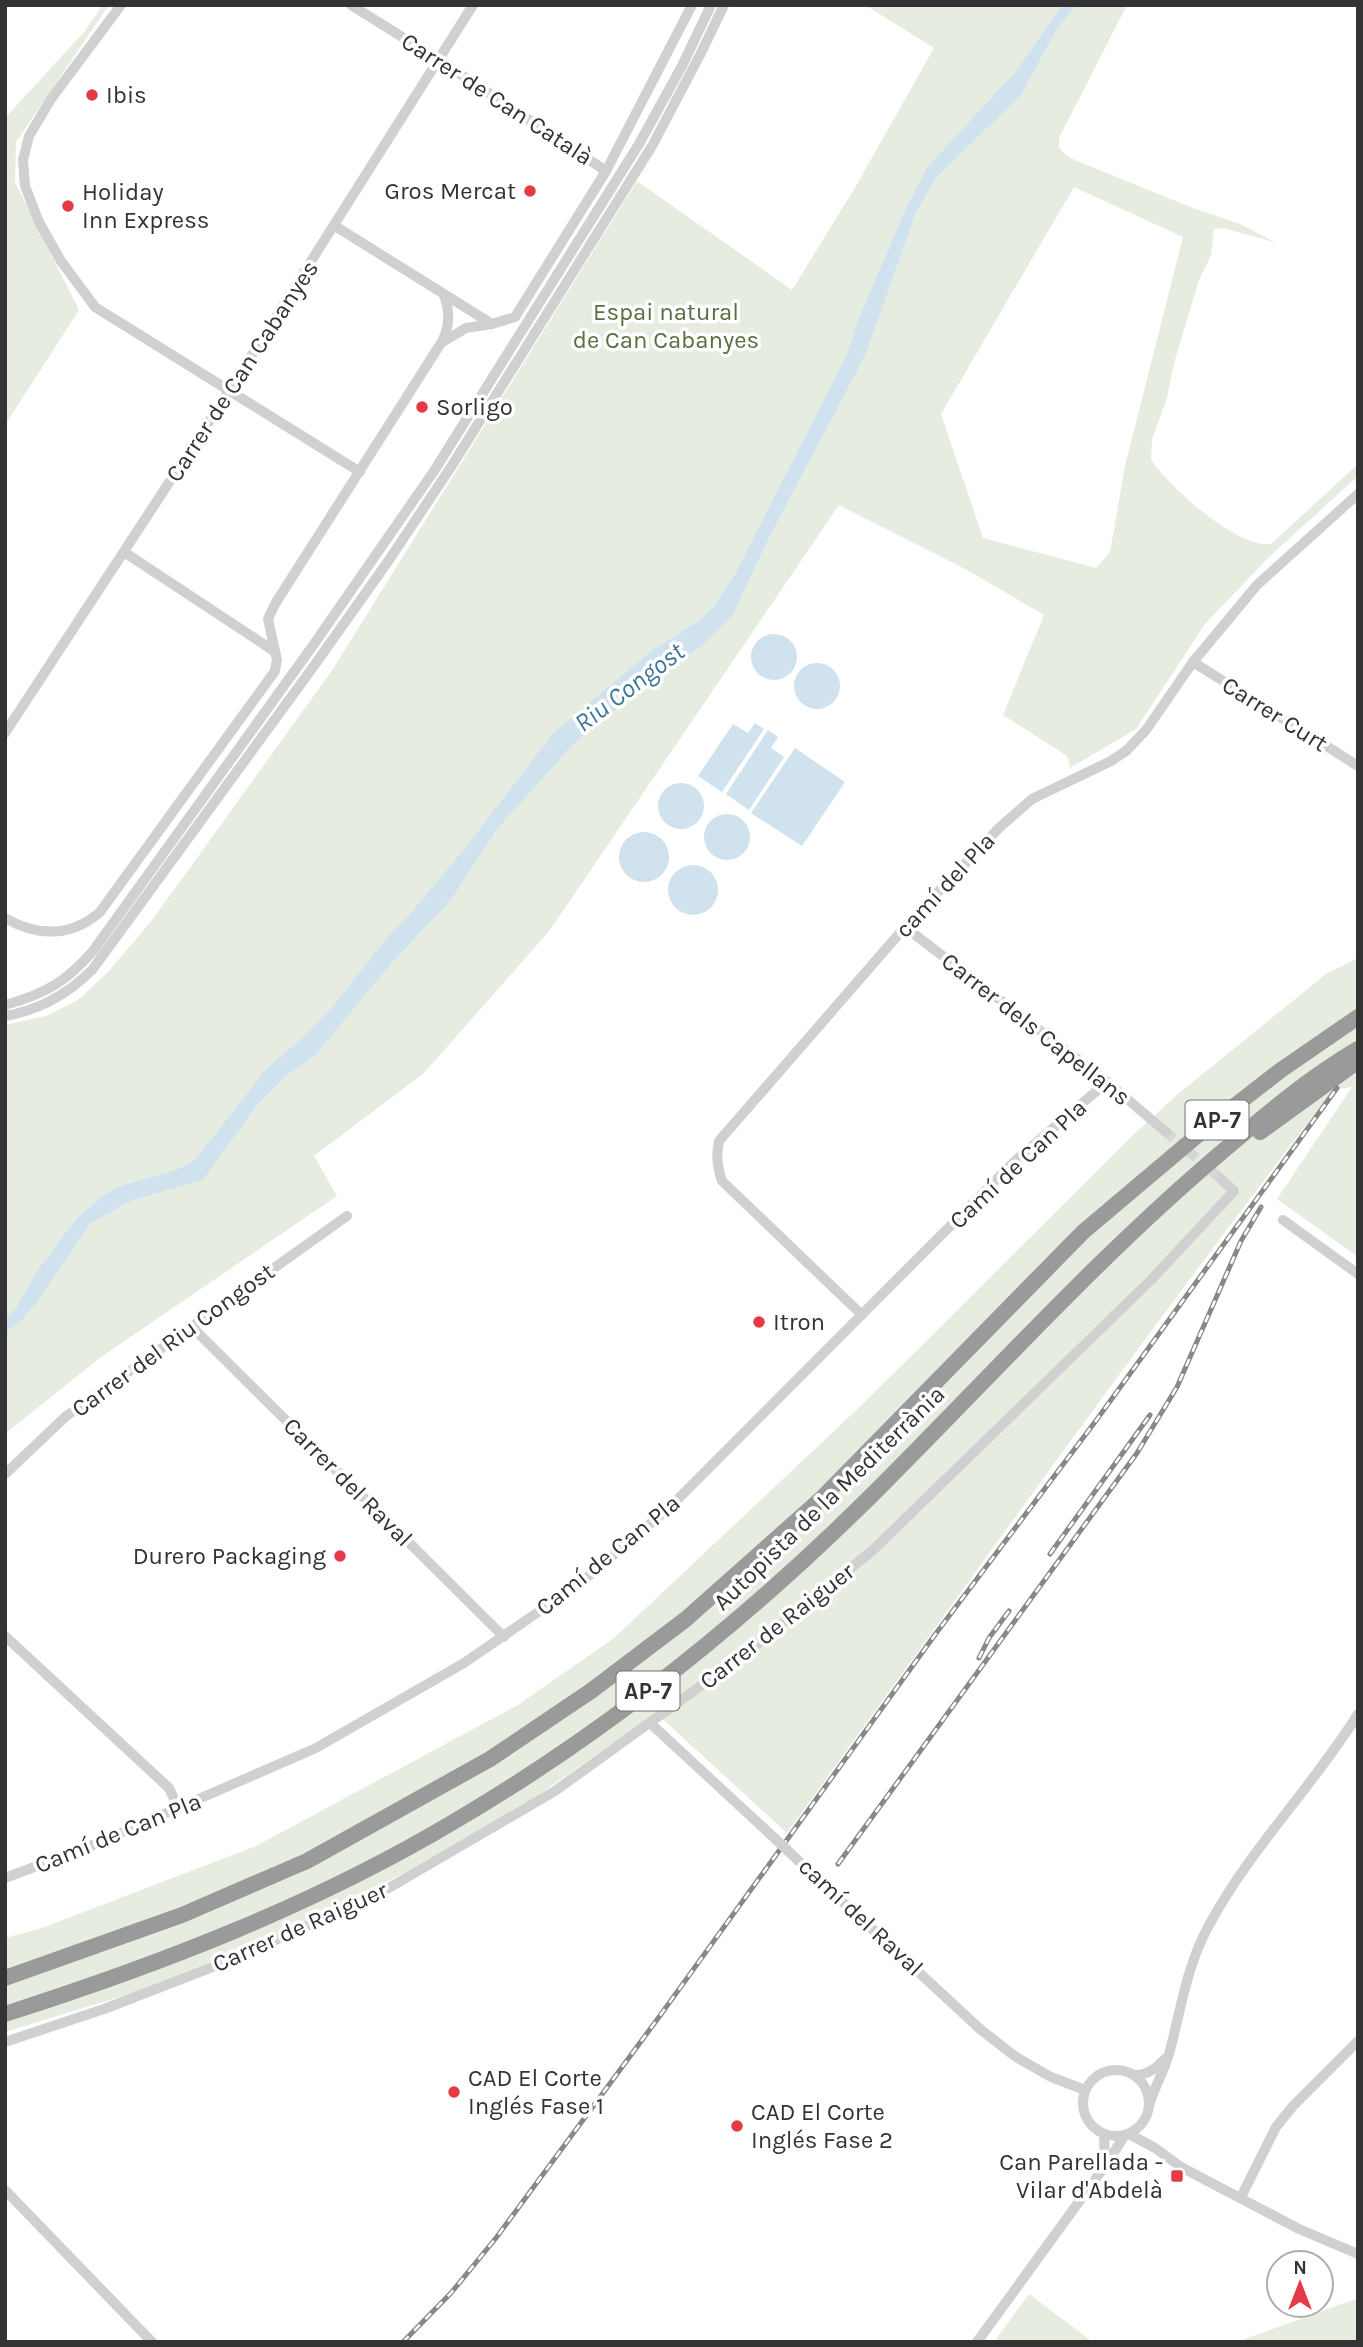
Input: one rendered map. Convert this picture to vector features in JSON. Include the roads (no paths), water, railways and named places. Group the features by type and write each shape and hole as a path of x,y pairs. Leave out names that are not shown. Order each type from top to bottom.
{"highway":[{"name":"Autopista de la Mediterrània","path":"5,1978 182,1915 307,1861 490,1759 591,1691 686,1619 821,1499 1083,1232 1205,1129 1281,1070 1358,1017"},
{"name":"Autopista de la Mediterrània","path":"5,2014 195,1948 311,1897 453,1823 581,1740 644,1694 764,1597 878,1489 1068,1294 1173,1194 1287,1097 1358,1049"},
{"path":"1173,1194 1358,1062"}],"street":[{"path":"121,5 37,120 29,136 23,160 24,186 39,222 61,261 94,307 360,472"},
{"name":"Carrer de Can Català","path":"352,5 606,171"},
{"name":"Carrer de Can Cabanyes","path":"5,733 229,391 473,5"},
{"path":"441,343 466,328 514,317 606,171 692,5"},
{"path":"5,1005 36,996 58,984 75,971 93,951 389,538 434,471 639,144 682,66 711,5"},
{"path":"5,1016 30,1011 54,1000 76,986 92,970 338,632 451,467 625,189 675,104 724,5"},
{"path":"335,226 492,324"},
{"path":"5,918 31,930 59,932 85,923 100,912 275,671 277,665 268,619 441,343 448,328 449,309 444,295"},
{"name":"camí del Pla","path":"862,1315 722,1181 716,1155 719,1141 905,927 999,828 1032,799 1126,751 1146,730 1193,662 1257,585 1358,494"},
{"path":"124,551 274,651"},
{"name":"Carrer Curt","path":"1193,662 1358,766"},
{"name":"Carrer dels Capellans","path":"905,927 1107,1082 1166,1132"},
{"name":"Camí de Can Pla","path":"5,1878 93,1845 316,1748 464,1664 579,1584 635,1538 1016,1160 1107,1082"},
{"name":"Carrer de Raiguer","path":"5,2042 104,2009 241,1956 387,1889 555,1791 745,1654 873,1550 1151,1280 1234,1191 1221,1179"},
{"name":"Carrer del Riu Congost","path":"5,1474 65,1418 347,1216"},
{"path":"1283,1220 1358,1274"},
{"name":"Carrer del Raval","path":"192,1326 504,1637"},
{"path":"5,1636 169,1788 178,1809"},
{"path":"977,2342 1127,2135 1142,2124 1148,2114 1172,2040 1185,1980 1213,1917 1262,1842 1322,1769 1358,1714"},
{"name":"camí del Raval","path":"650,1723 980,2029 1016,2057 1051,2077 1085,2090"},
{"path":"1134,2075 1145,2075 1157,2068 1165,2059 1172,2040"},
{"path":"1241,2197 1276,2127 1293,2106 1358,2042"},
{"path":"1150,2103 1148,2092 1134,2075 1123,2070 1112,2070 1101,2074 1085,2090 1084,2111 1095,2129 1104,2134 1127,2135 1181,2167 1299,2229 1358,2254"},
{"path":"1142,2124 1149,2138 1164,2155"},
{"path":"1104,2134 1105,2166"},
{"path":"5,2190 152,2342"}],"water":[{"name":"Riu Congost","path":"1062,5 1076,5 1056,31 1021,95 936,178 916,213 866,354 767,542 732,617 705,643 573,745 498,828 451,900 391,964 315,1056 286,1076 258,1104 203,1180 131,1201 91,1223 38,1301 20,1322 5,1333 5,1320 76,1219 101,1197 120,1186 178,1169 195,1160 266,1069 332,1007 394,929 403,922 465,848 553,733 652,650 700,620 713,607 736,572 846,356 858,319 906,208 928,166 1016,71"},
{"path":"774,634 790,641 797,657 790,673 774,680 758,673 751,657 758,641"},
{"path":"817,663 833,670 840,686 833,702 817,709 801,702 794,686 801,670"},
{"path":"755,723 764,729 722,792 698,776 733,724 748,733"},
{"path":"768,730 778,737 771,748 784,757 749,810 726,794"},
{"path":"795,748 845,782 802,846 751,813"},
{"path":"681,783 698,789 704,806 698,823 681,829 664,823 658,806 664,789"},
{"path":"727,814 744,820 750,837 744,854 727,860 710,854 704,837 710,820"},
{"path":"644,832 662,839 669,857 662,875 644,882 626,875 619,857 626,839"},
{"path":"693,865 711,872 718,890 711,908 693,915 675,908 668,890 675,872"}],"tunnel":[{"path":"1166,1132 1221,1179"}],"railway":[{"path":"403,2342 451,2293 496,2238 1337,1088"},
{"path":"838,1864 1137,1453 1177,1387 1241,1241 1261,1207"},
{"path":"1050,1554 1150,1415"},
{"path":"979,1658 989,1638 1009,1611"}],"place":[{"name":"Ibis","path":"92,95"},
{"name":"Gros Mercat","path":"530,191"},
{"name":"Holiday Inn Express","path":"68,206"},
{"name":"Sorligo","path":"422,407"},
{"name":"Itron","path":"759,1322"},
{"name":"Durero Packaging","path":"340,1556"},
{"name":"CAD El Corte Inglés Fase 1","path":"454,2092"},
{"name":"CAD El Corte Inglés Fase 2","path":"737,2126"},
{"name":"Can Parellada - Vilar d'Abdelà","path":"1177,2176"}],"park label":[{"name":"Espai natural de Can Cabanyes","path":"666,326"}]}
